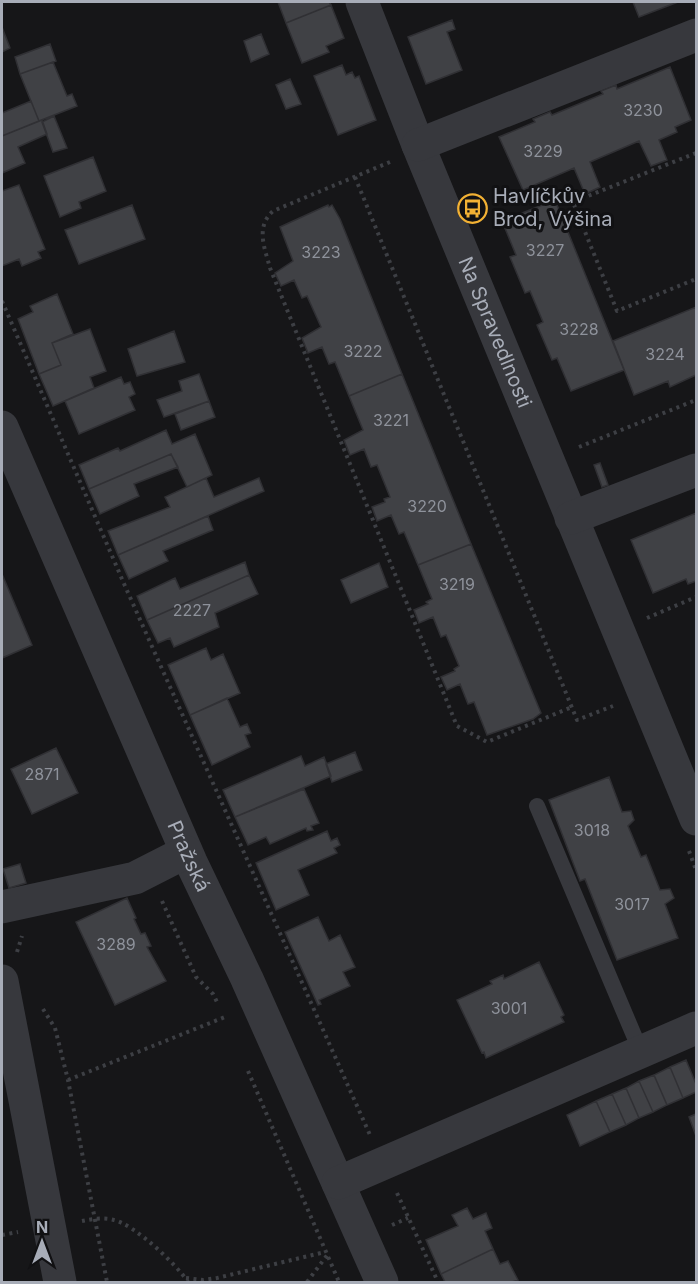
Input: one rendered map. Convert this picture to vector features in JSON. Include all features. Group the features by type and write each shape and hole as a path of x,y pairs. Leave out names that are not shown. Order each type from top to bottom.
{"street":[{"name":"Na Spravedlnosti","path":"362,2 571,518 692,834"},
{"path":"419,147 696,35"},
{"name":"Pražská","path":"2,427 186,852 247,979 382,1282"},
{"path":"571,518 696,470"},
{"path":"2,908 135,878 186,852"},
{"path":"9,968 60,1282"},
{"path":"338,1183 696,1028"}],"lane":[{"path":"537,806 640,1052"}],"path":[{"path":"419,147 273,211 264,222 263,242 270,268 457,726 487,742 572,707"},
{"path":"696,153 573,202 617,311 696,279"},
{"path":"355,177 577,720 617,704"},
{"path":"2,301 129,596 374,1142"},
{"path":"547,459 696,400"},
{"path":"645,618 696,597"},
{"path":"641,608 650,629"},
{"path":"692,834 696,870"},
{"path":"148,871 196,978 213,994 229,1027"},
{"path":"9,968 26,928"},
{"path":"39,1001 55,1028 68,1080 107,1282"},
{"path":"68,1080 225,1017"},
{"path":"248,1070 339,1282"},
{"path":"394,1187 438,1282"},
{"path":"2,1235 94,1218 114,1220 128,1225 188,1282"},
{"path":"185,1277 203,1280 218,1278 326,1253"},
{"path":"307,1282 326,1253"}],"building":[{"path":"278,2 329,2 331,5 286,23"},
{"path":"633,2 678,2 639,17"},
{"path":"331,5 344,38 326,46 329,52 302,63 286,23"},
{"path":"452,20 455,29 447,32 462,70 426,84 408,37"},
{"path":"2,27 10,48 2,52"},
{"path":"261,34 269,54 251,62 244,41"},
{"path":"50,44 56,61 20,74 15,57"},
{"path":"53,62 67,96 72,94 77,106 39,121 20,74"},
{"path":"342,65 346,75 352,72 355,78 359,76 376,120 338,135 314,76"},
{"path":"670,67 691,120 675,127 677,132 659,140 667,160 651,166 639,141 590,162 600,187 585,194 574,168 523,190 499,137 535,122 533,119 550,112 552,115 603,94 601,91 616,85 617,89"},
{"path":"290,79 301,104 286,109 276,85"},
{"path":"31,101 39,121 2,136 2,113"},
{"path":"54,116 67,148 53,152 42,122"},
{"path":"42,120 47,134 18,147 25,163 2,173 2,136"},
{"path":"93,157 106,191 79,202 81,208 60,217 44,176"},
{"path":"19,185 45,249 38,252 41,258 22,266 19,259 2,266 2,191"},
{"path":"555,200 624,370 571,391 557,358 552,360 537,325 543,322 530,291 525,293 510,257 516,255 502,221"},
{"path":"132,205 145,239 79,264 65,230"},
{"path":"328,205 329,207 332,205 340,219 402,374 349,396 335,362 329,364 322,347 308,353 302,338 321,327 307,296 302,298 294,280 281,286 275,273 293,261 280,227"},
{"path":"57,294 73,334 52,343 61,365 39,374 18,319 33,312 30,306"},
{"path":"696,307 696,375 670,387 668,381 634,395 613,341"},
{"path":"90,329 106,371 90,377 94,388 53,406 39,374 61,365 52,343"},
{"path":"174,331 185,362 137,376 128,349"},
{"path":"199,374 209,401 164,417 157,400 182,391 179,381"},
{"path":"402,374 471,544 418,565 404,532 399,534 391,515 377,521 372,507 385,502 384,499 390,497 377,465 371,467 364,449 350,455 344,440 363,430 349,396"},
{"path":"121,377 124,384 130,382 135,394 129,397 135,410 79,434 65,401"},
{"path":"209,401 215,417 181,430 175,414"},
{"path":"166,430 172,444 195,434 212,475 187,487 171,454 89,489 79,465 118,448 120,451"},
{"path":"171,454 178,467 134,484 139,496 100,514 89,489"},
{"path":"600,463 608,485 602,487 594,465"},
{"path":"206,478 214,497 259,478 264,491 118,555 108,531 170,507 165,497"},
{"path":"696,513 696,581 688,584 686,579 653,593 631,540"},
{"path":"208,516 213,530 163,551 168,561 129,579 118,555"},
{"path":"471,544 541,713 533,719 487,735 474,702 468,704 460,684 447,690 441,677 455,671 454,669 459,666 446,635 441,637 433,617 419,623 414,610 428,604 426,602 432,599 418,565"},
{"path":"245,562 249,575 147,620 137,596 175,578 180,589"},
{"path":"379,563 388,587 351,603 341,580"},
{"path":"2,574 32,645 2,658"},
{"path":"249,575 258,594 215,613 219,627 174,647 170,638 158,643 147,620"},
{"path":"206,648 211,660 223,654 240,693 190,715 168,665"},
{"path":"227,698 240,727 247,724 251,733 245,735 250,747 212,765 190,715"},
{"path":"56,748 78,793 32,814 11,769"},
{"path":"355,752 362,770 332,782 326,764"},
{"path":"301,756 305,766 324,757 331,776 235,817 223,790"},
{"path":"609,777 622,812 631,811 634,820 628,826 641,857 646,855 660,890 670,889 674,898 665,904 678,938 617,960 585,879 580,881 549,800"},
{"path":"304,789 319,823 311,826 313,830 307,831 306,828 270,844 266,837 248,845 235,817"},
{"path":"327,831 331,841 337,838 340,845 334,848 337,853 298,870 309,895 276,910 256,863"},
{"path":"20,864 26,883 9,888 3,869"},
{"path":"127,898 141,934 145,933 151,946 147,947 166,981 115,1005 76,922"},
{"path":"318,917 329,941 340,935 355,967 343,972 350,986 319,1000 321,1004 318,1005 285,932"},
{"path":"539,962 564,1015 561,1017 564,1022 486,1058 457,1000 492,984 490,981 503,975 504,979"},
{"path":"686,1060 696,1084 696,1092 683,1098 670,1067"},
{"path":"670,1067 683,1098 667,1105 654,1075"},
{"path":"654,1075 667,1105 653,1112 639,1081"},
{"path":"639,1081 653,1112 639,1118 626,1088"},
{"path":"626,1088 639,1118 626,1125 612,1094"},
{"path":"612,1094 626,1125 610,1132 596,1101"},
{"path":"596,1101 610,1132 580,1146 567,1115"},
{"path":"696,1114 696,1136 689,1117"},
{"path":"467,1208 473,1219 486,1213 492,1228 485,1231 493,1249 441,1274 426,1240 458,1226 452,1215"},
{"path":"493,1249 500,1264 508,1261 518,1280 512,1282 445,1282 441,1274"}],"place":[{"name":"Havlíčkův Brod, Výšina","path":"472,208"}]}
